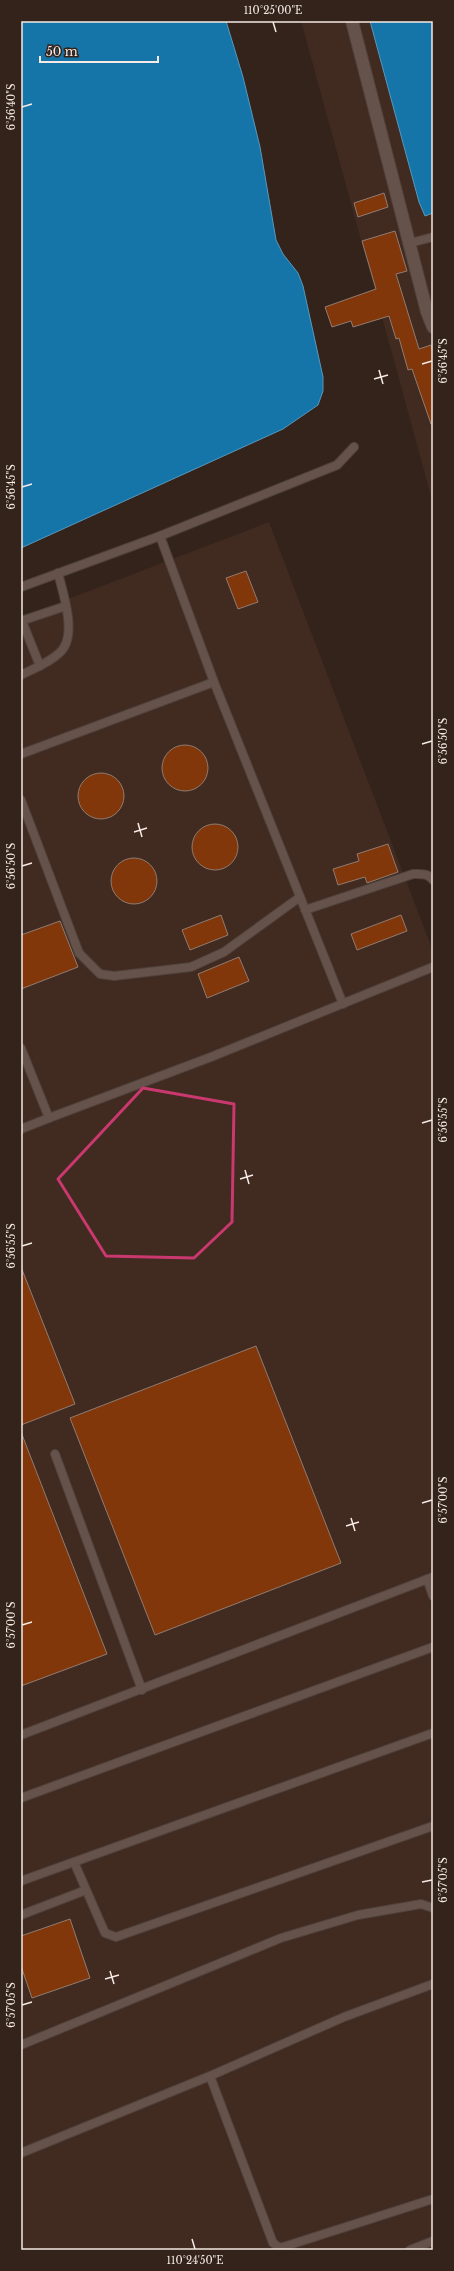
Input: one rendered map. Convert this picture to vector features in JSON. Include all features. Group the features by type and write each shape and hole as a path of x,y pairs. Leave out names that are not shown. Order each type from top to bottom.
{"street":[{"path":"352,21 433,327"}],"lane":[{"path":"410,243 433,237"},
{"path":"21,587 160,536 337,465 354,447"},
{"path":"160,536 214,682 343,1004"},
{"path":"21,675 40,666 63,649 69,633 66,606 58,574"},
{"path":"40,666 21,621 66,606"},
{"path":"21,754 214,682"},
{"path":"21,800 78,953 100,974 114,976 191,967 224,952 300,896"},
{"path":"305,910 413,874 423,874 433,880"},
{"path":"21,1129 211,1057 433,967"},
{"path":"21,1048 49,1118"},
{"path":"55,1454 142,1690"},
{"path":"21,1735 142,1690 430,1578 433,1596"},
{"path":"21,1798 433,1647"},
{"path":"21,1880 433,1733"},
{"path":"74,1862 105,1933 116,1937 433,1826"},
{"path":"21,1915 86,1890"},
{"path":"21,2045 281,1938 358,1915 421,1904 433,1908"},
{"path":"21,2153 210,2076 344,2017 433,1984"},
{"path":"210,2076 273,2243 276,2246 280,2248 433,2199"},
{"path":"410,2250 433,2241"}],"highlighted area":[{"path":"143,1088 234,1104 232,1222 194,1258 106,1256 58,1179"}],"shaded area":[{"path":"301,21 370,21 419,202 425,215 433,213 433,503"},
{"path":"269,522 433,951 433,2250 21,2250 21,617"}],"water":[{"path":"21,21 226,21 243,77 260,147 276,240 283,254 298,273 303,286 323,377 323,391 318,405 283,429 21,548"},
{"path":"370,21 433,21 433,213 425,216 419,202"}],"building":[{"path":"384,193 388,207 358,217 354,203"},
{"path":"395,231 407,271 396,274 419,349 431,345 433,353 433,424 431,424 412,369 408,370 399,338 396,339 389,316 353,327 351,321 332,327 325,307 376,289 362,241"},
{"path":"246,571 258,602 238,609 226,578"},
{"path":"185,745 198,749 204,755 208,768 204,781 198,787 185,791 172,787 166,781 162,768 166,755 172,749"},
{"path":"97,773 105,773 114,777 120,783 124,796 120,809 114,815 105,819 97,819 88,815 82,809 78,800 78,792 82,783 88,777"},
{"path":"215,824 228,828 234,834 238,847 234,860 228,866 215,870 202,866 196,860 192,847 196,834 202,828"},
{"path":"388,844 398,872 367,883 365,877 338,885 333,869 359,861 357,854"},
{"path":"134,858 147,862 153,868 157,881 153,894 147,900 134,904 121,900 115,894 111,881 115,868 121,862"},
{"path":"221,915 228,935 190,950 182,930"},
{"path":"401,915 407,931 357,950 351,934"},
{"path":"60,921 78,967 21,989 21,935"},
{"path":"239,957 249,981 207,998 198,974"},
{"path":"21,1267 75,1404 21,1425"},
{"path":"256,1346 341,1563 155,1635 70,1418"},
{"path":"21,1432 107,1654 21,1686"},
{"path":"70,1919 90,1978 32,1998 21,1966 21,1936"}]}
